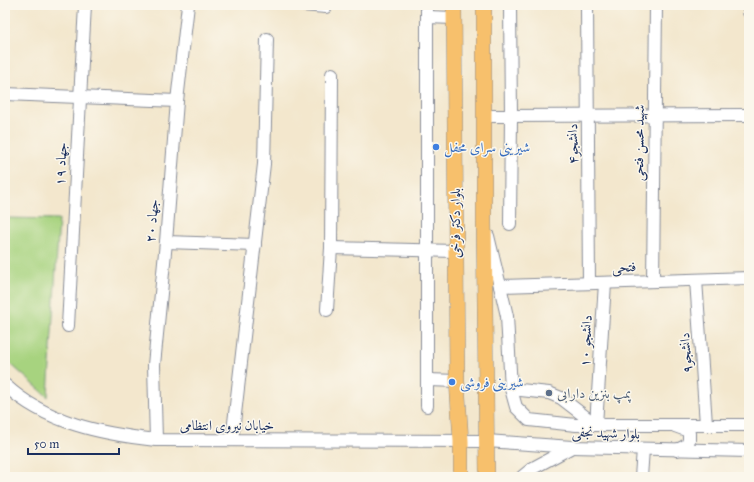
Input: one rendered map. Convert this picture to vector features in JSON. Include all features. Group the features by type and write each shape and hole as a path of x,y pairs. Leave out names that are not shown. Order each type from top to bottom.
{"main road":[{"name":"بلوار دکتر فرخی","path":"484,5 484,222 488,441 487,477"},
{"name":"بلوار دکتر فرخی","path":"454,12 457,381 461,441 461,477"}],"street":[{"name":"جهاد ۱۹","path":"68,326 85,5"},
{"name":"جهاد ۲۰","path":"156,440 154,365 166,242 177,101 188,5"},
{"path":"302,5 326,7 326,5"},
{"path":"427,5 427,406"},
{"path":"510,5 510,224"},
{"name":"دانشجو۴","path":"587,5 589,283"},
{"name":"شهید محسن فتحی","path":"653,281 656,5"},
{"path":"749,5 749,12"},
{"path":"427,17 454,12"},
{"path":"232,440 264,164 267,39"},
{"path":"327,310 331,248 332,74"},
{"path":"5,94 177,101"},
{"path":"484,116 749,115"},
{"name":"بلوار شهید نجفی","path":"484,222 507,316 511,390 516,407 529,420 576,425 749,425"},
{"path":"166,242 255,246"},
{"path":"331,248 456,251"},
{"name":"فتحی","path":"500,286 749,278"},
{"name":"دانشجو۹","path":"696,280 706,424"},
{"name":"دانشجو ۱۰","path":"596,424 605,282"},
{"path":"428,380 457,381"},
{"name":"خیابان نیروی انتظامی","path":"5,385 11,391 32,405 55,417 102,432 129,437 156,440 461,441"},
{"path":"511,390 548,394 561,398 596,424"},
{"path":"672,425 686,430 689,433 689,440 687,444 677,450"},
{"name":"بلوار شهید نجفی","path":"461,441 488,441 572,447 749,451"},
{"path":"522,477 533,468 572,447"},
{"path":"641,477 643,449"}],"green space":[{"path":"5,218 59,219 48,397 5,359"}],"place":[{"name":"شیرینی سرای محفل","path":"436,147"},
{"name":"شیرینی فروشی","path":"452,382"},
{"name":"پمپ بنزین دارابى","path":"549,393"}]}
